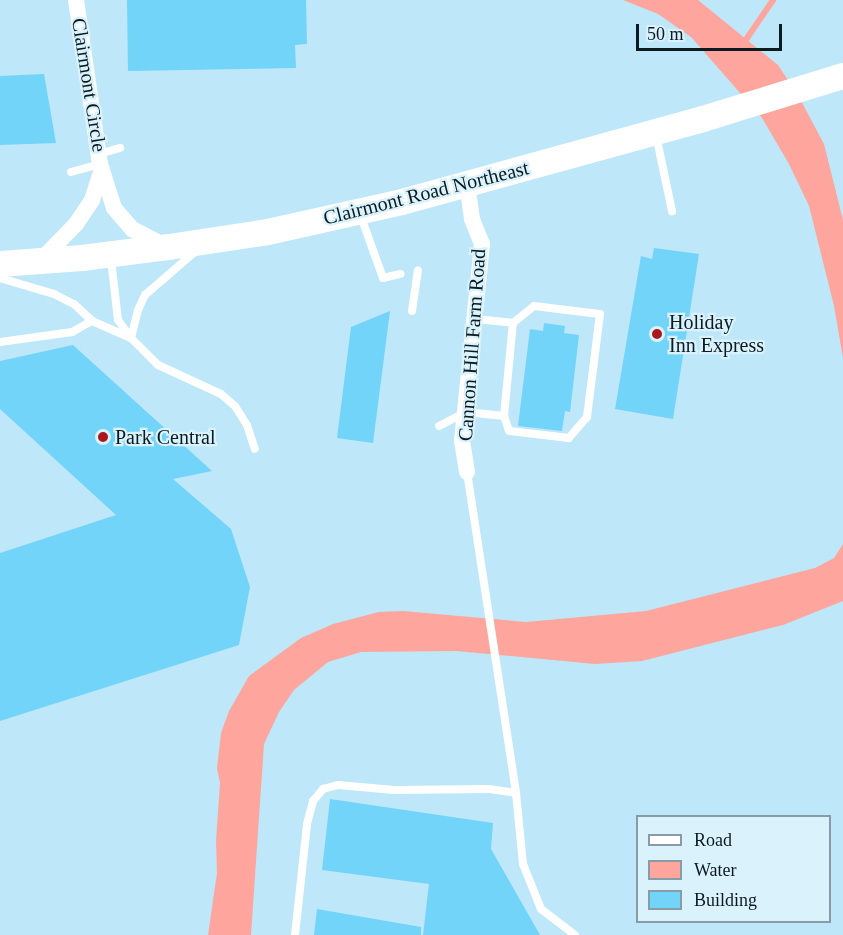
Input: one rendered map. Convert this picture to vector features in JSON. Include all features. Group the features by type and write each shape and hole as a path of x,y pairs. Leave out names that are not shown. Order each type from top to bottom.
{"main road":[{"name":"Clairmont Road Northeast","path":"0,264 110,255 169,247 359,212 703,119 843,76"}],"street":[{"name":"Clairmont Circle","path":"76,0 100,163 114,208 121,218 146,238 169,247"},
{"name":"Clairmont Circle","path":"38,262 76,224 92,200 100,163"},
{"name":"Cannon Hill Farm Road","path":"467,183 472,219 482,244 462,441 467,472"}],"lane":[{"path":"655,132 672,211"},
{"path":"71,171 100,163 120,148"},
{"path":"359,212 383,278 401,274"},
{"path":"131,338 145,295 206,241"},
{"path":"110,255 118,320 131,338 158,365 221,394 235,406 247,425 255,449"},
{"path":"412,311 418,270"},
{"path":"0,278 54,294 74,303 92,321 131,338"},
{"path":"476,319 513,323 534,306 600,314 587,417 569,438 509,431 504,416 513,323"},
{"path":"0,342 72,332 92,321"},
{"path":"439,426 466,412 504,416"},
{"path":"467,472 516,793 524,864 541,909 575,935"},
{"path":"295,935 307,824 313,801 323,789 338,785 394,790 489,789 516,793"}],"water":[{"path":"623,0 698,0 778,65 799,97 824,144 843,220 843,358 834,306 809,206 789,164 762,118 691,37 658,14"},
{"path":"843,544 843,601 783,625 642,661 595,664 456,651 361,652 328,662 294,690 279,712 264,744 251,935 208,935 217,873 216,841 220,783 217,768 221,733 229,711 249,676 301,638 333,624 379,612 403,611 526,622 646,611 815,568 834,558"}],"building":[{"path":"127,0 306,0 307,44 295,45 296,68 128,71"},
{"path":"44,74 56,143 0,145 0,76"},
{"name":"Holiday Inn Express","path":"654,248 699,254 673,419 615,409 641,256 652,259"},
{"path":"390,311 373,443 337,438 351,327"},
{"path":"544,323 565,326 564,333 579,335 570,412 565,411 562,431 518,426 530,329 543,331"},
{"path":"73,345 212,471 173,479 231,529 250,587 239,645 0,721 0,553 116,515 0,409 0,361"},
{"path":"330,799 493,823 491,849 540,935 423,935 429,884 322,870"},
{"path":"317,909 421,927 421,935 314,935"}],"waterway":[{"path":"743,44 773,0"}],"place":[{"name":"Holiday Inn Express","path":"657,334"},
{"name":"Park Central","path":"103,437"}]}
